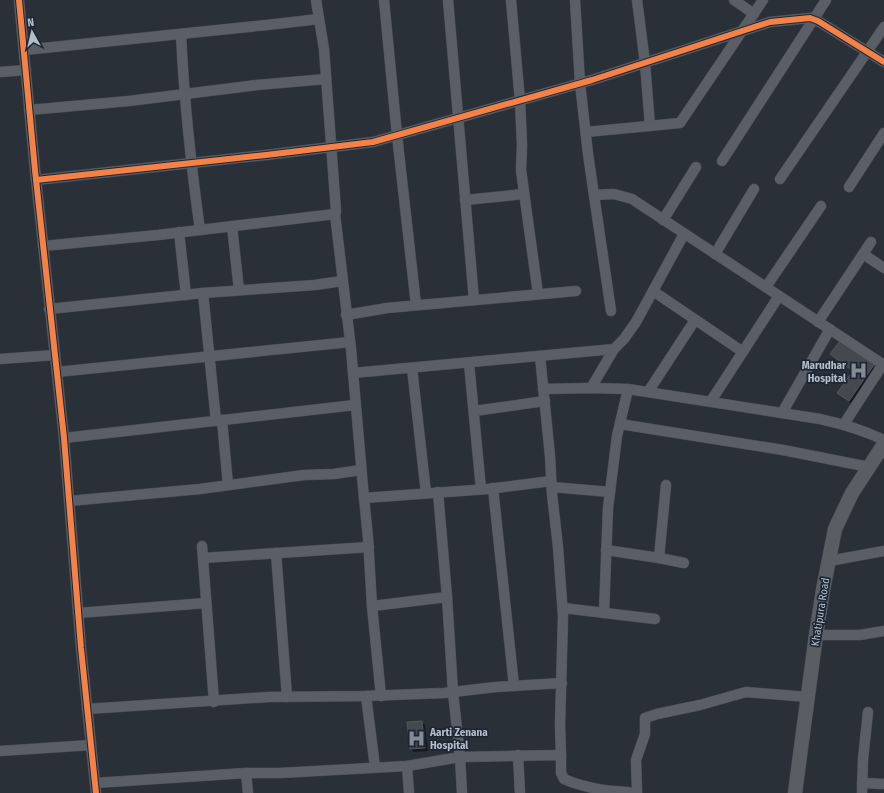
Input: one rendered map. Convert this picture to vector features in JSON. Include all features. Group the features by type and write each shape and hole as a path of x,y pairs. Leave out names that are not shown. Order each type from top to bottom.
{"main road":[{"name":"Khatipura Road","path":"795,793 816,635 835,529 852,492 884,444"}],"street":[{"path":"19,0 49,308 64,438 78,613 95,788 246,773 280,773 407,766 460,757 561,755"},
{"path":"316,0 324,49 332,147 335,214 353,374 369,547 372,606 380,696"},
{"path":"384,0 416,305"},
{"path":"448,0 474,300"},
{"path":"511,0 520,101 522,145 521,170 538,294"},
{"path":"575,0 580,83 594,195 611,311"},
{"path":"637,0 645,63 650,126"},
{"path":"734,0 754,14"},
{"path":"586,132 680,123 763,0"},
{"path":"722,161 826,0"},
{"path":"36,180 373,142 580,83 770,22 810,18 850,40 884,62"},
{"path":"24,50 319,19"},
{"path":"780,180 884,27"},
{"path":"181,34 184,94 200,230"},
{"path":"0,72 26,70"},
{"path":"29,110 129,101 256,85 326,80"},
{"path":"849,187 884,133"},
{"path":"663,220 696,167"},
{"path":"715,254 754,189"},
{"path":"465,200 524,194"},
{"path":"594,195 614,194 632,199 883,364 844,424"},
{"path":"766,287 821,206"},
{"path":"43,246 335,214"},
{"path":"232,226 239,290"},
{"path":"179,232 186,295"},
{"path":"591,388 614,349 624,339 636,322 684,234"},
{"path":"818,322 871,242"},
{"path":"863,254 884,268"},
{"path":"49,308 342,281"},
{"path":"346,315 387,308 576,291"},
{"path":"653,291 743,352"},
{"path":"202,293 209,357 228,485"},
{"path":"711,401 780,296"},
{"path":"648,392 695,320"},
{"path":"782,413 830,330"},
{"path":"57,372 350,342"},
{"path":"353,374 614,349"},
{"path":"0,359 55,356"},
{"path":"540,356 558,547 562,608 564,616 561,773 564,779 572,783 612,792 624,791 632,793"},
{"path":"469,363 481,489"},
{"path":"412,368 426,493"},
{"path":"543,390 591,388 628,389 711,401 820,418 864,430 884,440"},
{"path":"604,613 610,492 620,424 628,389"},
{"path":"474,411 545,401"},
{"path":"64,438 355,405"},
{"path":"620,424 783,450 869,467"},
{"path":"69,501 361,470"},
{"path":"364,498 551,484 610,492"},
{"path":"659,558 666,485"},
{"path":"493,488 514,686"},
{"path":"438,492 462,793"},
{"path":"202,546 214,702"},
{"path":"203,558 369,547"},
{"path":"606,550 684,563"},
{"path":"829,561 884,551"},
{"path":"276,553 287,697"},
{"path":"372,606 447,597"},
{"path":"78,613 206,602"},
{"path":"562,608 655,619"},
{"path":"816,635 860,635 884,631"},
{"path":"87,709 287,697 380,696 453,692 562,683"},
{"path":"637,793 636,760 645,734 645,718 746,692 808,697"},
{"path":"366,696 375,767"},
{"path":"868,712 863,759 862,788 884,784"},
{"path":"0,751 91,745"},
{"path":"518,755 520,793"},
{"path":"407,766 409,793"},
{"path":"246,773 248,793"}],"building":[{"path":"840,341 874,365 849,401 837,393 853,371 830,354"},
{"path":"422,721 425,748 410,749 407,722"}],"cycle path":[{"path":"19,0 35,170 64,438 81,648 96,793"},
{"path":"36,180 373,142 592,80 770,22 810,18 818,21 884,62"}],"place":[{"name":"Marudhar Hospital","path":"859,371"},
{"name":"Aarti Zenana Hospital","path":"417,738"}]}
